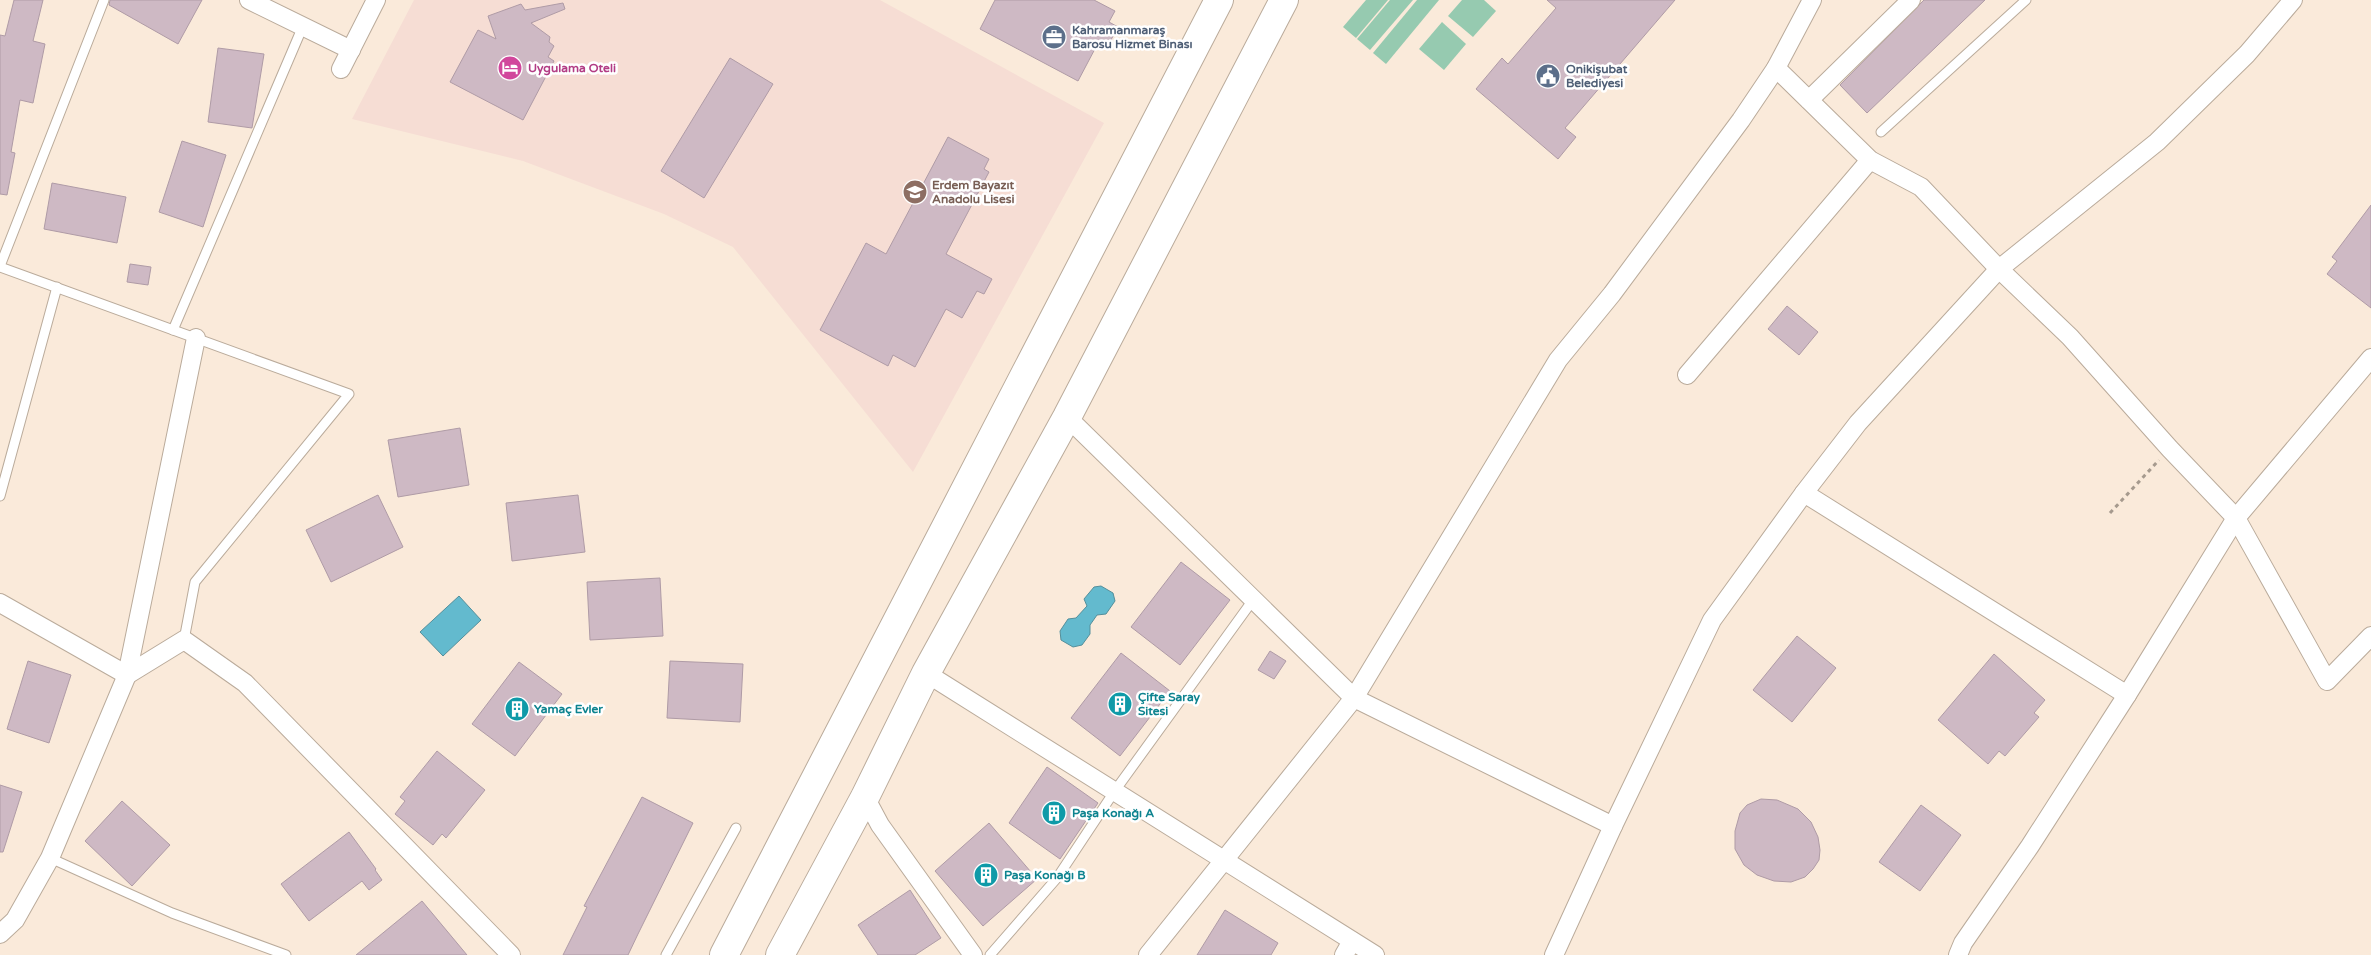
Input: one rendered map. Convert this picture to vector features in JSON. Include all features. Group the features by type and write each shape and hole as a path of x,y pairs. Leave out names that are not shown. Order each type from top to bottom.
{"main road":[{"path":"724,955 1219,0"},
{"path":"780,955 865,797 926,673 1067,417 1284,0"}],"street":[{"path":"249,0 351,50"},
{"path":"341,69 376,0"},
{"path":"1148,955 1354,698 1558,360 1612,294 1741,120 1776,68 1812,0"},
{"path":"1810,100 1911,0"},
{"path":"1554,955 1613,826 1712,620 1858,422 2000,269 2157,142 2247,54 2294,0"},
{"path":"1776,68 1870,160 1921,187 2000,269 2070,337 2170,449 2236,518 2327,681 2371,636"},
{"path":"1687,375 1870,160"},
{"path":"0,934 15,920 50,858 127,675 196,338"},
{"path":"1958,955 1963,943 2030,846 2127,695 2236,518 2371,358"},
{"path":"1067,417 1354,698 1613,826"},
{"path":"1804,493 2127,695"},
{"path":"0,604 127,675"},
{"path":"127,675 184,640 246,683 511,955"},
{"path":"926,673 1222,861 1348,948 1375,955"},
{"path":"865,797 880,825 973,955"}],"lane":[{"path":"104,0 0,266 349,394 195,582 184,640"},
{"path":"1881,132 2026,0"},
{"path":"172,330 303,26"},
{"path":"0,496 57,288"},
{"path":"990,955 1057,878 1114,792 1254,600"},
{"path":"666,955 736,828"},
{"path":"50,858 172,913 286,955"}],"path":[{"path":"2110,513 2170,449"}],"shaded area":[{"path":"414,0 880,0 1104,123 913,472 733,247 664,214 523,161 352,119"}],"green space":[{"path":"1366,0 1388,0 1356,38 1343,27"},
{"path":"1390,0 1413,0 1370,50 1357,39"},
{"path":"1417,0 1439,0 1386,64 1373,53"},
{"path":"1462,0 1484,0 1496,11 1473,37 1448,16"},
{"path":"1442,22 1466,44 1444,70 1419,49"}],"water":[{"path":"1101,586 1113,593 1115,601 1106,614 1097,615 1090,625 1090,634 1082,645 1073,647 1061,640 1060,631 1068,619 1076,618 1087,606 1084,599 1094,587"},
{"path":"459,596 481,620 443,656 420,632"}],"building":[{"path":"14,0 43,0 33,41 45,44 33,103 20,100 11,152 15,153 7,195 0,194 0,35 5,36"},
{"path":"110,0 202,0 178,44 109,5"},
{"name":"Kahramanmaraş Barosu Hizmet Binası","path":"995,0 1094,0 1115,11 1109,22 1118,27 1106,49 1097,45 1078,81 980,29"},
{"name":"Onikişubat Belediyesi","path":"1547,0 1675,0 1565,128 1576,137 1558,159 1476,89 1502,58 1508,64 1556,8"},
{"path":"1924,0 1985,0 1867,113 1840,85"},
{"path":"563,3 565,9 531,23 550,37 549,42 554,46 548,57 554,61 523,120 450,82 478,30 496,39 488,16 521,4 525,10"},
{"path":"218,48 264,54 252,128 208,122"},
{"path":"730,58 773,84 704,198 661,171"},
{"name":"Erdem Bayazıt Anadolu Lisesi","path":"948,137 989,159 984,169 989,172 946,254 992,279 984,294 977,291 962,318 946,309 915,367 893,355 888,366 820,330 866,243 886,254"},
{"path":"182,141 226,155 203,227 159,212"},
{"path":"52,183 126,197 117,243 44,229"},
{"path":"2371,205 2371,308 2327,274 2337,261 2332,257"},
{"path":"130,264 151,267 148,285 127,282"},
{"path":"1787,306 1818,332 1799,355 1768,329"},
{"path":"460,428 469,485 398,497 388,440"},
{"path":"378,495 403,547 331,582 306,530"},
{"path":"578,495 585,552 512,561 506,503"},
{"name":"Çifte Saray Sitesi","path":"1181,562 1230,600 1180,665 1131,627"},
{"path":"660,578 663,636 590,640 587,582"},
{"path":"1797,636 1836,668 1792,722 1753,690"},
{"path":"1270,651 1286,661 1274,679 1258,670"},
{"name":"Çifte Saray Sitesi","path":"1121,653 1170,691 1120,756 1071,718"},
{"path":"1994,654 2045,700 2034,713 2039,717 2005,756 1999,751 1988,764 1938,720"},
{"path":"28,661 71,675 49,743 7,729"},
{"path":"670,661 743,664 740,722 667,718"},
{"name":"Yamaç Evler","path":"519,662 562,694 515,756 472,724"},
{"path":"437,751 485,790 446,838 442,834 433,845 395,814 405,801 400,797"},
{"name":"Paşa Konağı A","path":"1047,767 1098,803 1060,859 1009,823"},
{"path":"0,785 22,792 3,852 0,852"},
{"path":"642,797 693,823 628,955 563,955 587,907 584,906"},
{"path":"1761,799 1777,800 1798,809 1811,822 1818,837 1819,860 1805,877 1791,882 1774,881 1757,875 1744,865 1735,849 1735,831 1740,813 1747,805"},
{"path":"122,801 170,845 132,886 85,841"},
{"path":"1921,805 1961,835 1920,891 1879,862"},
{"name":"Paşa Konağı B","path":"989,823 1037,879 983,926 935,871"},
{"path":"349,832 382,880 369,890 362,881 309,921 281,884"},
{"path":"910,890 941,938 915,955 878,955 858,925"},
{"path":"422,901 467,955 356,955"},
{"path":"1225,910 1278,943 1271,955 1197,955"}],"place":[{"name":"Kahramanmaraş Barosu Hizmet Binası","path":"1054,37"},
{"name":"Uygulama Oteli","path":"510,68"},
{"name":"Onikişubat Belediyesi","path":"1548,76"},
{"name":"Erdem Bayazıt Anadolu Lisesi","path":"915,192"},
{"name":"Çifte Saray Sitesi","path":"1120,704"},
{"name":"Yamaç Evler","path":"517,709"},
{"name":"Paşa Konağı A","path":"1054,813"},
{"name":"Paşa Konağı B","path":"986,875"}]}
